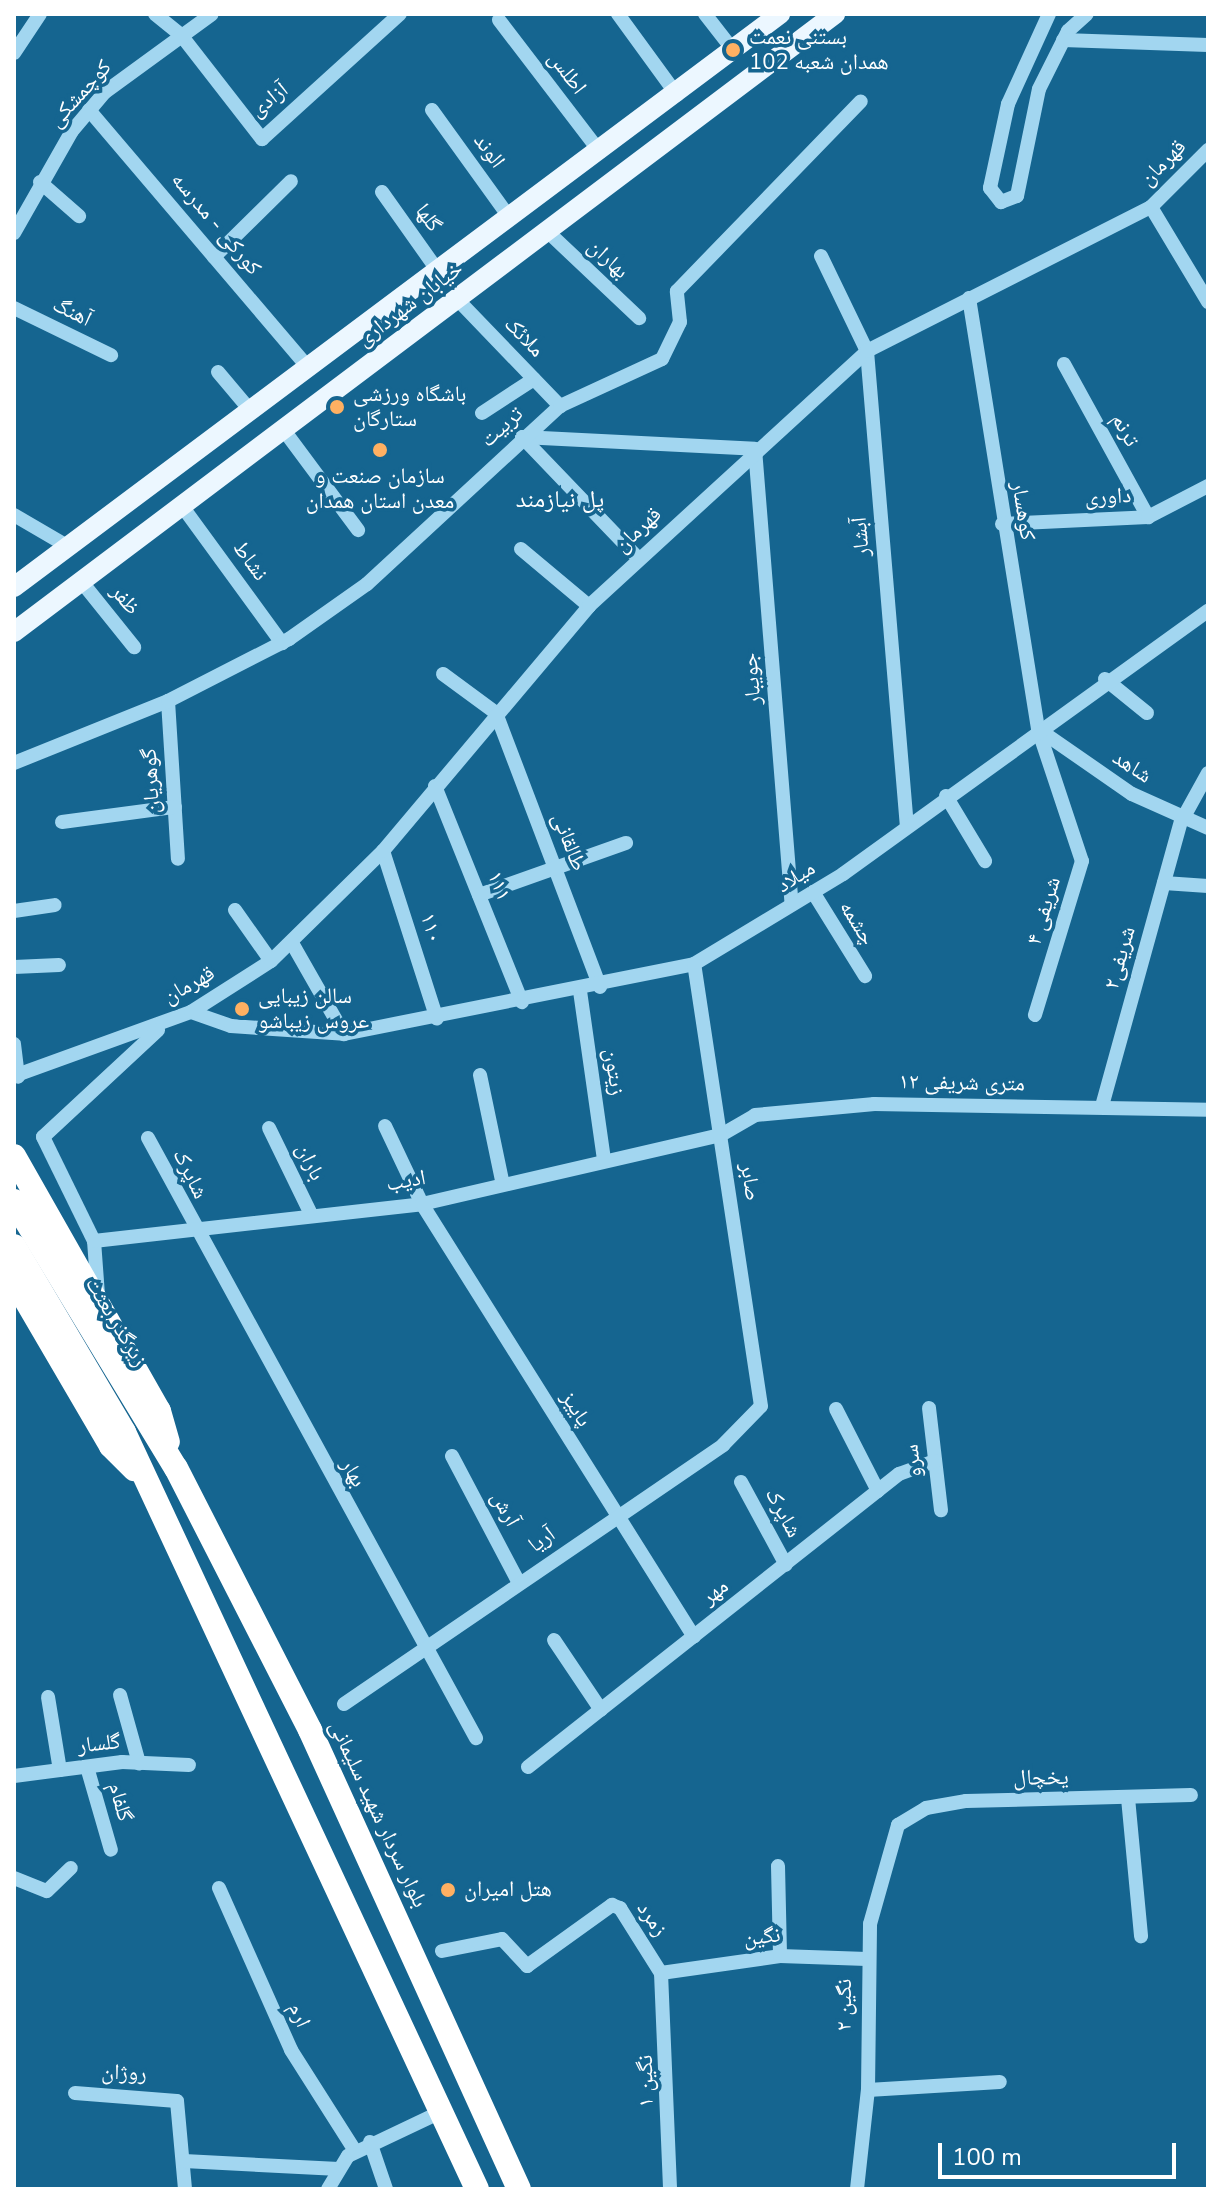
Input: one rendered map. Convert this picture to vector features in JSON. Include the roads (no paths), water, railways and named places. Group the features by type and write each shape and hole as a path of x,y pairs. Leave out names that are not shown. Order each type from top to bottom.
{"highway":[{"path":"14,1156 159,1411 176,1468"},
{"name":"زیرگذر بعثت","path":"14,1201 176,1468"},
{"path":"14,1246 147,1483 445,2110 477,2189"},
{"path":"14,1280 111,1446 147,1483"},
{"name":"بلوار سردار شهید سلیمانی","path":"176,1468 371,1861 519,2189"},
{"path":"335,1875 371,1861"}],"main road":[{"name":"خیابان شهرداری","path":"14,587 677,95 780,14"},
{"name":"خیابان شهرداری","path":"14,632 835,14"}],"street":[{"path":"14,53 40,14"},
{"path":"155,14 181,35"},
{"name":"کوچمشکی","path":"14,233 40,182 89,110 181,35 212,14"},
{"name":"آزادی","path":"181,35 262,139 400,14"},
{"path":"618,14 677,95"},
{"path":"705,14 733,50"},
{"path":"1049,14 1015,77 993,199 1009,203 1017,196 1039,89 1063,40 1087,14"},
{"name":"اطلس","path":"499,20 600,152"},
{"path":"1063,40 1208,45"},
{"name":"تربیت","path":"14,763 168,701 282,643 367,584 522,437 560,406 662,359 680,322 677,291 861,101"},
{"name":"کورکی - مدرسه","path":"89,110 308,367"},
{"name":"الوند","path":"432,110 510,218"},
{"name":"قهرمان","path":"16,1077 191,1012 271,961 383,851 589,606 755,449 867,351 1151,207 1208,150"},
{"path":"214,257 291,181"},
{"path":"40,182 79,216"},
{"name":"گلها","path":"382,192 438,271"},
{"path":"1151,207 1208,302"},
{"name":"بهاران","path":"547,231 639,318"},
{"name":"آبشار","path":"821,256 867,351 907,825"},
{"name":"کوهسار","path":"969,298 1002,524 1038,729"},
{"name":"ملائک","path":"457,299 560,406"},
{"name":"آهنگ","path":"14,308 111,355"},
{"name":"ترنم","path":"1064,364 1148,517"},
{"path":"218,372 250,410"},
{"path":"482,413 534,379"},
{"path":"283,429 358,530"},
{"path":"522,437 755,449"},
{"path":"522,437 639,559"},
{"name":"جویبار","path":"755,449 792,905"},
{"name":"داوری","path":"1002,524 1148,517 1208,486"},
{"name":"نشاط","path":"182,506 282,643"},
{"path":"14,515 67,546"},
{"path":"521,549 589,606"},
{"name":"ظفر","path":"81,581 134,647"},
{"name":"میلاد","path":"191,1012 231,1026 344,1034 600,987 694,964 813,892 1105,679 1208,611"},
{"path":"443,674 496,713"},
{"path":"1105,679 1147,713"},
{"name":"گوهریان","path":"168,701 178,859"},
{"name":"طالقانی","path":"496,713 600,987"},
{"name":"شاهد","path":"1038,729 1181,822 1208,828"},
{"name":"شریفی ۴","path":"1035,1015 1082,861 1038,729"},
{"name":"شریفی۲","path":"1102,1106 1181,822 1208,773"},
{"name":"۱۱۱","path":"435,786 522,1002"},
{"path":"946,796 985,861"},
{"path":"62,822 175,807"},
{"path":"479,895 556,871 626,843"},
{"name":"۱۱۰","path":"383,851 437,1019"},
{"path":"1164,883 1208,886"},
{"name":"چشمه","path":"813,892 865,976"},
{"path":"14,911 55,905"},
{"path":"235,910 271,961"},
{"path":"292,943 344,1034"},
{"name":"صابر","path":"694,964 761,1406"},
{"path":"14,967 59,965"},
{"name":"زیتون","path":"580,991 604,1159"},
{"path":"99,1301 94,1241 43,1137 164,1024"},
{"path":"14,1044 16,1077"},
{"path":"480,1075 502,1180"},
{"name":"۱۲ متری شریفی","path":"721,1135 755,1115 874,1104 1208,1110"},
{"name":"پاییز","path":"385,1126 422,1204 694,1637"},
{"name":"باران","path":"269,1128 312,1216"},
{"name":"ادیب","path":"94,1241 422,1204 502,1180 721,1135"},
{"name":"شاپرک","path":"148,1138 192,1229"},
{"name":"بهار","path":"192,1229 476,1738"},
{"name":"آریا","path":"344,1704 427,1649 616,1514 723,1445 761,1406"},
{"name":"سرو","path":"929,1408 941,1510"},
{"path":"836,1409 878,1491"},
{"name":"آرش","path":"452,1456 519,1583"},
{"name":"مهر","path":"528,1767 878,1491 935,1461"},
{"name":"شاپرک","path":"741,1482 786,1565"},
{"path":"554,1640 601,1710"},
{"path":"120,1695 139,1763"},
{"path":"48,1697 60,1770"},
{"name":"گلسار","path":"14,1776 139,1763 189,1765"},
{"name":"گلفام","path":"87,1767 111,1850"},
{"name":"یخچال","path":"898,1825 926,1808 966,1801 1191,1795"},
{"path":"1128,1798 1141,1936"},
{"name":"نگین ۲","path":"857,2189 868,2090 867,1959 898,1825"},
{"path":"778,1866 780,1956"},
{"path":"14,1878 47,1891 71,1868"},
{"name":"ارم","path":"219,1888 291,2050 355,2151"},
{"name":"زمرد","path":"442,1951 502,1939 527,1966 616,1905 661,1973"},
{"name":"نگین","path":"661,1973 780,1956 867,1959"},
{"name":"نگین ۱","path":"661,1973 670,2189"},
{"path":"868,2090 1000,2082"},
{"name":"روژان","path":"75,2093 177,2101 185,2189"},
{"path":"328,2189 339,2169 355,2151 445,2110"},
{"path":"370,2142 386,2189"},
{"path":"184,2161 339,2169"}],"place":[{"name":"بستنی نعمت همدان شعبه 102","path":"733,50"},
{"name":"باشگاه ورزشی ستارگان","path":"337,407"},
{"name":"سازمان صنعت و معدن استان همدان","path":"380,450"},
{"name":"سالن زیبایی عروس زیباشو","path":"242,1009"},
{"name":"هتل امیران","path":"448,1890"}],"district":[{"name":"پل نیازمند","path":"560,500"}]}
